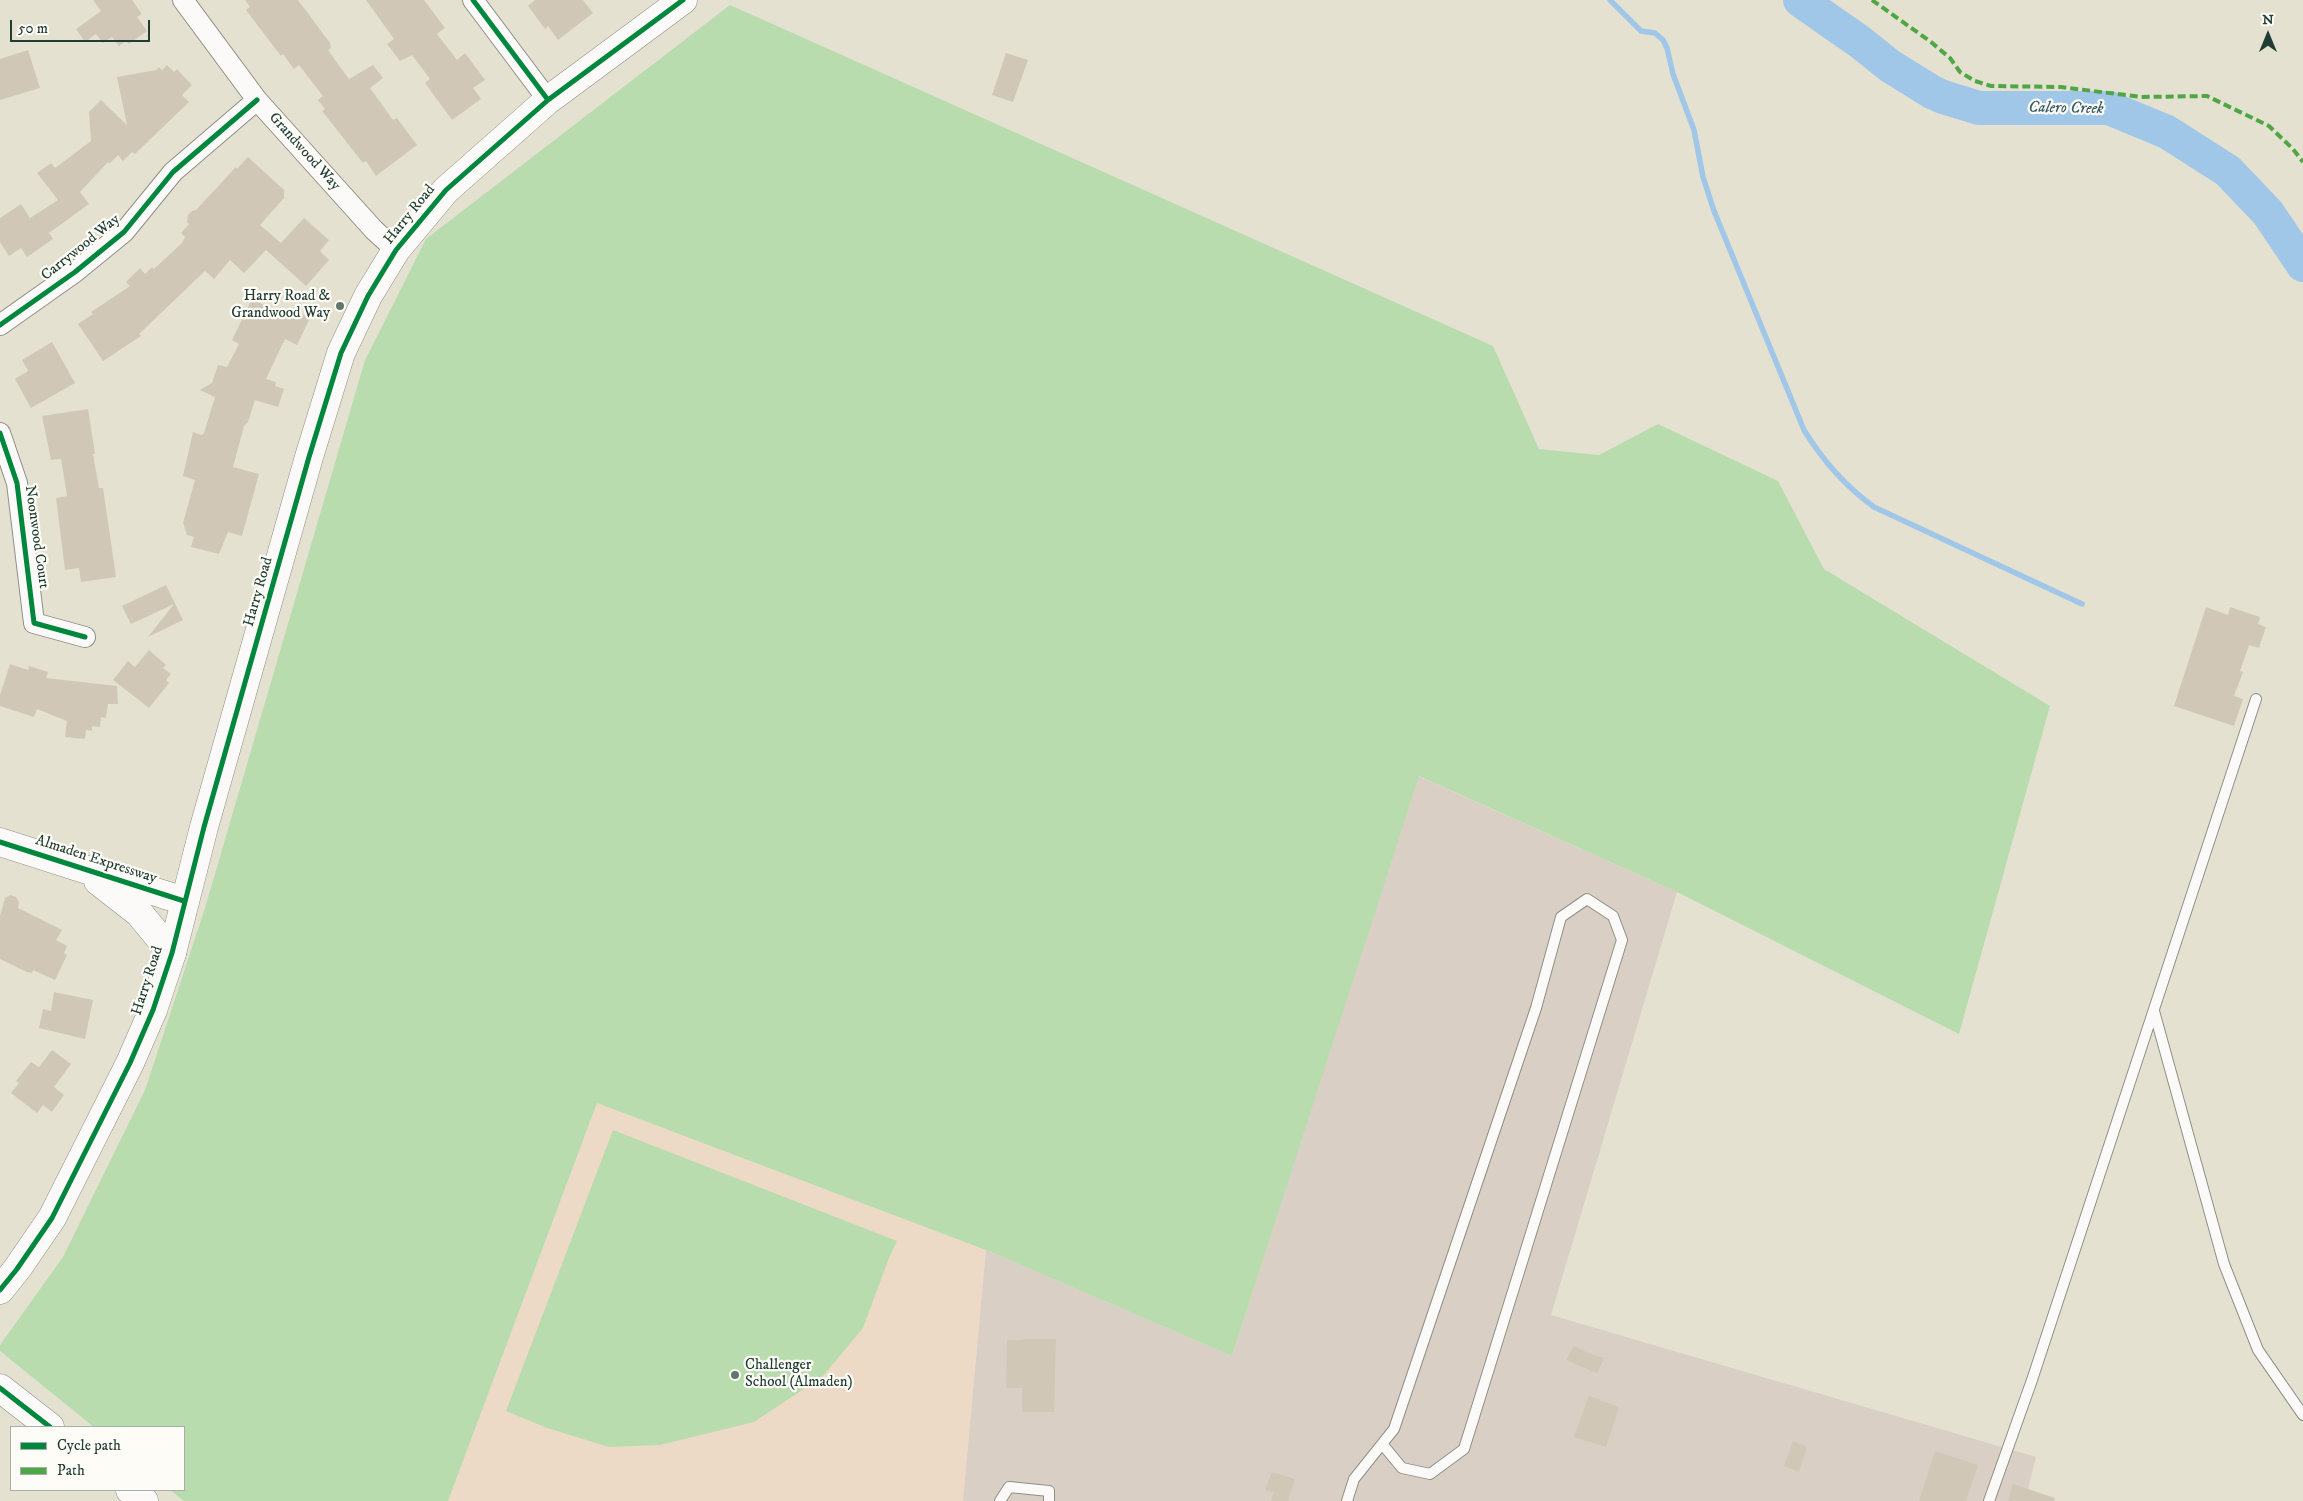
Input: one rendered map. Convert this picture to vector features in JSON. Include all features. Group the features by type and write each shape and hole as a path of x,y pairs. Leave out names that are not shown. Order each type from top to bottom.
{"street":[{"name":"Grandwood Way","path":"184,0 257,100 374,230 396,250"},
{"path":"473,0 548,100"},
{"name":"Harry Road","path":"0,1290 52,1218 144,1031 172,953 184,901 309,457 341,353 368,296 396,250 446,190 548,100 683,0"},
{"name":"Carrywood Way","path":"0,325 75,272 124,232 173,172 257,100"},
{"name":"Noonwood Court","path":"0,433 17,483 34,623 85,637"},
{"name":"Almaden Expressway","path":"0,842 184,901"},
{"path":"85,870 109,892 139,913 172,953"},
{"path":"0,1371 9,1395 49,1426"},
{"path":"131,1491 144,1501"}],"lane":[{"path":"1989,1501 2035,1371 2256,699"},
{"path":"1346,1501 1354,1479 1394,1429 1536,1008 1561,917 1587,899 1613,916 1622,940 1464,1449 1430,1474 1402,1468 1383,1444"},
{"path":"2154,1010 2224,1264 2258,1350 2303,1415"},
{"path":"1000,1501 1010,1488 1049,1491 1049,1501"}],"shaded area":[{"path":"1418,776 1677,892 1551,1315 2036,1457 2025,1501 963,1501 986,1250 1232,1356"},
{"name":"Challenger School (Almaden)","path":"597,1103 986,1250 963,1501 448,1501"}],"green space":[{"path":"730,5 1493,346 1539,449 1599,455 1658,424 1778,481 1824,569 2050,706 1959,1034 1677,892 1419,776 1232,1356 986,1250 597,1103 448,1501 184,1501 171,1491 185,1491 185,1426 93,1426 0,1351 0,1345 63,1257 145,1090 205,908 365,360 426,239"},
{"path":"613,1130 897,1241 863,1328 822,1377 754,1422 660,1445 609,1447 547,1428 506,1411"}],"building":[{"path":"93,0 132,0 142,14 137,17 147,31 129,44 126,41 119,46 112,37 103,43 96,34 85,42 76,29 101,11"},
{"path":"245,0 298,0 330,43 331,48 328,50 349,79 373,65 383,78 370,88 393,120 397,118 417,145 376,176 366,161 363,163 322,111 325,109 318,100 323,96 299,65 294,69 283,54 281,56 246,10 250,7"},
{"path":"366,0 424,0 445,28 437,34 457,60 465,53 485,80 473,88 481,99 452,120 425,83 430,79 412,55 400,61 387,44 394,39"},
{"path":"535,0 583,0 593,13 558,40 548,26 545,29 528,6"},
{"path":"28,50 40,88 0,100 0,59"},
{"path":"1006,53 1028,60 1013,102 992,95"},
{"path":"167,65 174,72 177,69 192,85 182,95 189,102 135,154 132,152 123,161 118,155 110,163 108,162 80,192 89,204 49,233 53,239 27,257 21,248 9,256 0,242 0,218 21,204 30,218 58,200 37,173 51,163 55,168 91,141 89,112 101,100 127,125 117,77 156,70 159,67 162,70"},
{"path":"248,157 284,190 284,198 260,225 281,243 304,218 329,240 320,251 329,260 306,286 266,250 244,273 230,260 214,279 205,271 139,334 141,336 103,361 78,324 93,314 91,312 130,286 126,282 140,268 145,274 152,267 154,269 182,243 185,237 181,233 189,224 187,222 188,215 196,210 236,167 237,169"},
{"path":"252,299 287,317 291,309 310,318 297,345 285,339 266,379 276,382 275,386 284,389 278,407 255,400 248,422 244,426 233,467 259,474 242,536 228,532 219,554 191,547 194,537 187,535 183,523 195,480 183,476 193,432 202,435 204,433 215,397 200,390 212,383 218,365 227,367 239,344 232,340"},
{"path":"52,342 75,383 31,408 15,379 28,371 22,360"},
{"path":"88,409 95,454 93,454 99,488 103,488 116,577 81,582 79,568 65,570 56,498 67,496 61,459 51,460 42,416"},
{"path":"166,585 183,620 148,637 174,604 131,624 122,606"},
{"path":"2206,607 2228,615 2230,607 2260,617 2258,624 2266,627 2259,648 2249,645 2240,671 2243,672 2234,696 2243,699 2234,726 2174,706"},
{"path":"149,650 166,665 163,668 171,674 166,680 169,683 149,708 113,680 128,661 135,667"},
{"path":"10,664 28,670 29,666 48,672 46,678 117,686 118,704 108,704 106,718 101,717 100,727 92,726 92,731 86,730 85,739 65,737 67,721 37,709 34,717 0,706 0,695"},
{"path":"10,895 16,897 19,902 18,908 62,930 56,940 67,946 64,953 67,955 55,980 33,970 32,973 27,972 0,959 0,916 5,898"},
{"path":"54,992 93,1000 85,1039 39,1028 43,1009 51,1011"},
{"path":"52,1050 71,1064 54,1087 64,1095 52,1112 43,1105 37,1113 11,1093 19,1083 16,1081 31,1062 39,1067"},
{"path":"1056,1339 1054,1412 1022,1412 1022,1388 1006,1388 1007,1340"},
{"path":"1574,1346 1604,1358 1597,1373 1566,1360"},
{"path":"1589,1396 1619,1407 1606,1447 1574,1437"},
{"path":"1793,1441 1807,1447 1799,1472 1784,1466"},
{"path":"1935,1451 1978,1465 1966,1501 1919,1501"},
{"path":"1272,1472 1295,1479 1288,1501 1271,1501 1274,1492 1265,1490"},
{"path":"2013,1484 2055,1498 2054,1501 2008,1501"}],"waterway":[{"path":"1610,0 1641,31 1655,33 1663,40 1667,48 1673,74 1694,130 1703,177 1714,211 1804,430 1819,452 1844,482 1874,507 2082,604"},
{"name":"Calero Creek","path":"1800,0 1860,42 1890,66 1943,97 1979,108 2109,108 2167,132 2228,171 2268,213 2303,265"}],"marked path":[{"path":"1872,0 1931,42 1950,58 1960,72 1975,81 1991,86 2061,87 2141,97 2207,96 2269,126 2293,149 2303,162"}],"cycle path":[{"path":"473,0 548,100"},
{"path":"0,1290 52,1218 130,1063 153,1010 172,953 204,827 309,457 341,353 368,296 396,250 446,190 548,100 683,0"},
{"path":"0,325 75,272 124,232 173,172 257,100"},
{"path":"0,433 17,483 34,623 85,637"},
{"path":"0,842 184,901"},
{"path":"0,1388 49,1426"}],"place":[{"name":"Harry Road & Grandwood Way","path":"340,306"},
{"name":"Challenger School (Almaden)","path":"735,1375"}]}
